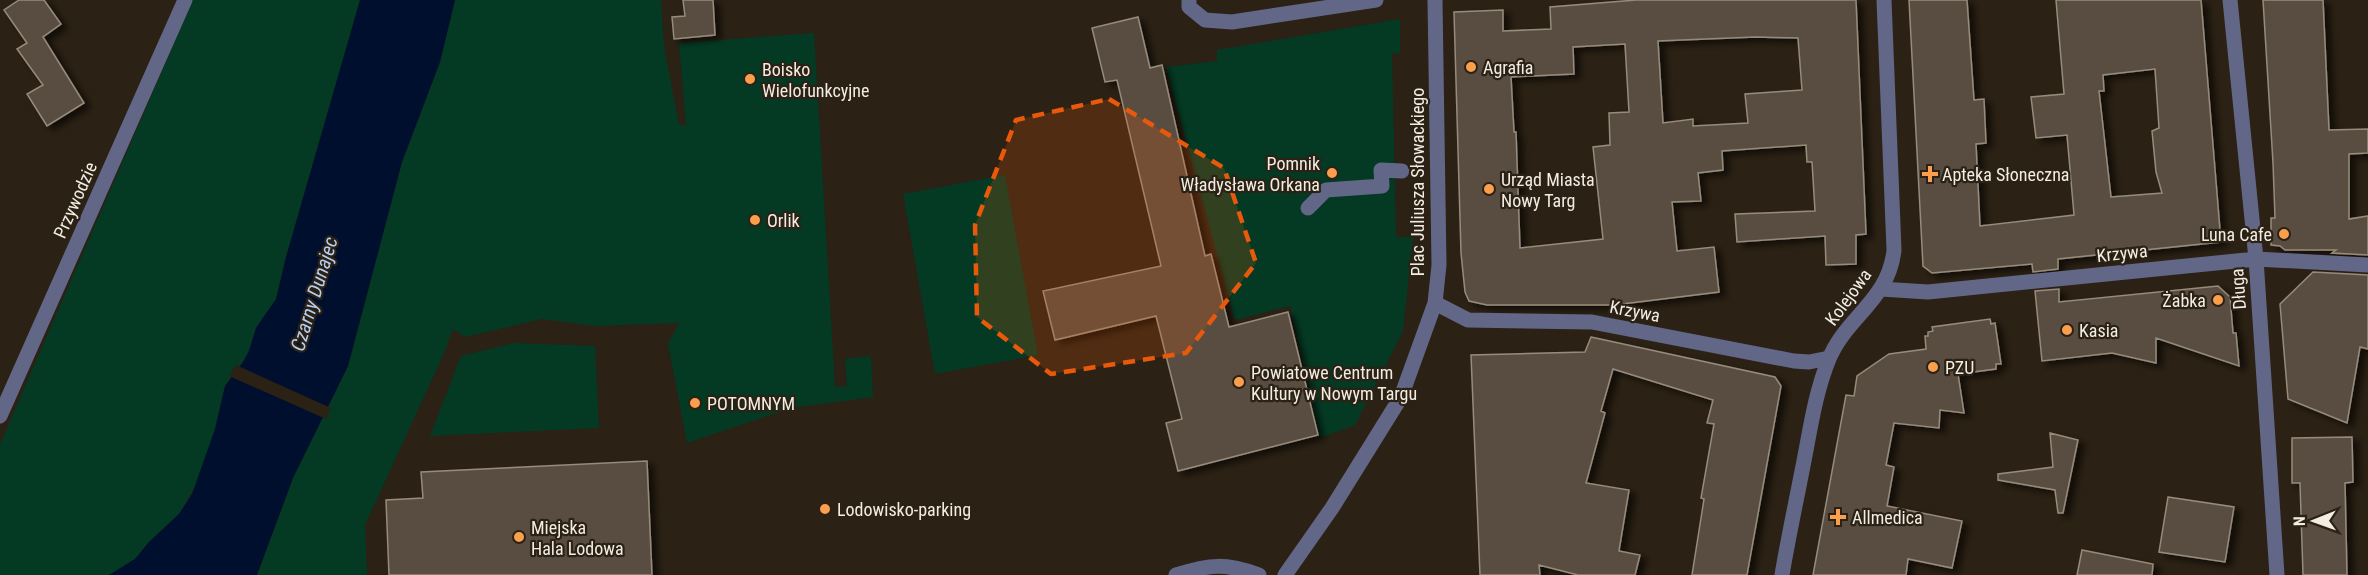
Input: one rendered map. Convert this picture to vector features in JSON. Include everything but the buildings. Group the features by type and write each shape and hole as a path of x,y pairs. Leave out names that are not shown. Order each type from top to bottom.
{"street":[{"name":"Przywodzie","path":"0,416 185,0"},
{"path":"1189,0 1190,7 1205,20 1232,22 1376,0"},
{"name":"Plac Juliusza Słowackiego","path":"1285,575 1332,508 1401,397 1435,303 1439,265 1435,0"},
{"name":"Kolejowa","path":"1782,575 1814,410 1829,358 1847,331 1881,290 1892,268 1894,250 1884,0"},
{"name":"Długa","path":"2230,0 2256,259 2277,575"},
{"path":"1308,208 1326,190 1382,186 1381,170 1402,171"},
{"name":"Krzywa","path":"1881,290 1928,292 2256,259 2368,265"},
{"name":"Krzywa","path":"1435,303 1468,320 1592,322 1794,361 1809,362 1829,358"},
{"path":"1176,575 1204,566 1233,567 1259,575"}],"highlighted area":[{"path":"1109,99 1224,168 1256,263 1186,353 1051,374 977,317 975,225 1016,120"}],"green space":[{"path":"193,0 360,0 276,299 256,328 243,362 225,386 215,429 197,484 179,514 149,542 135,559 109,575 0,575 0,444"},
{"path":"455,0 661,0 664,47 679,125 686,125 679,43 814,33 835,387 847,386 845,359 871,356 873,397 791,408 687,443 668,344 679,323 594,326 542,319 465,337 453,329 365,525 367,575 257,575 293,478 348,366 402,162 440,62"},
{"path":"1400,19 1400,53 1392,54 1396,237 1413,237 1403,331 1355,425 1320,438 1290,306 1235,320 1166,67 1217,61 1217,50"},
{"path":"1005,175 1038,355 935,374 903,194"},
{"path":"514,343 595,346 599,428 430,436 461,356"}],"water":[{"name":"Czarny Dunajec","path":"360,0 455,0 440,62 402,162 348,366 293,478 257,575 109,575 135,559 149,542 179,514 192,494 215,429 225,386 243,362 256,328 276,299"}],"pier":[{"path":"236,365 331,408 326,419 229,376"}],"place":[{"name":"Agrafia","path":"1471,67"},
{"name":"Boisko Wielofunkcyjne","path":"750,79"},
{"name":"Pomnik Władysława Orkana","path":"1332,173"},
{"name":"Apteka Słoneczna","path":"1930,174"},
{"name":"Urząd Miasta Nowy Targ","path":"1489,189"},
{"name":"Orlik","path":"755,220"},
{"name":"Luna Cafe","path":"2284,234"},
{"name":"Żabka","path":"2218,300"},
{"name":"Kasia","path":"2067,330"},
{"name":"PZU","path":"1933,367"},
{"name":"Powiatowe Centrum Kultury w Nowym Targu","path":"1239,382"},
{"name":"POTOMNYM","path":"695,403"},
{"name":"Lodowisko-parking","path":"825,509"},
{"name":"Allmedica","path":"1838,517"},
{"name":"Miejska Hala Lodowa","path":"519,537"}]}
